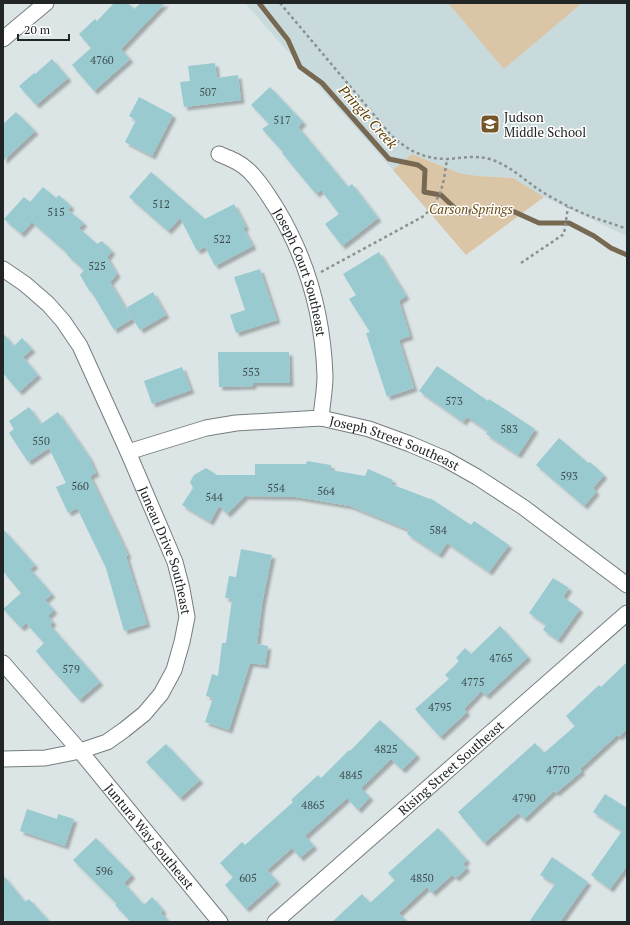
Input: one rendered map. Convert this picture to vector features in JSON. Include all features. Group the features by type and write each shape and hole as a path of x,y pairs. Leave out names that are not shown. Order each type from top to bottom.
{"street":[{"path":"3,39 46,3"},
{"name":"Joseph Court Southeast","path":"219,154 241,164 265,190 287,227 300,254 313,293 322,338 325,377 321,418"},
{"name":"Juneau Drive Southeast","path":"3,269 25,284 48,304 63,321 80,346 128,452 175,562 187,617 174,670 161,694 144,714 107,742 80,751 45,758 3,759"},
{"name":"Joseph Street Southeast","path":"128,452 206,428 236,423 321,418 368,429 410,444 445,459 477,477 523,507 627,585"},
{"name":"Rising Street Southeast","path":"275,922 627,614"},
{"name":"Juntura Way Southeast","path":"3,663 80,751 220,922"}],"path":[{"path":"280,3 391,135 402,146 417,154 431,158 477,156 491,159 504,165 540,191 568,207 586,215 627,229"},
{"path":"308,279 424,216 435,203 443,187 448,158"},
{"path":"521,263 564,234 568,207"}],"shaded area":[{"name":"Judson Middle School","path":"245,3 627,3 627,236 544,197 513,178 478,176 459,173 412,154 393,170"}],"green space":[{"path":"448,3 582,3 504,69"},
{"name":"Carson Springs","path":"412,154 459,173 478,176 513,178 544,197 466,255 393,170"}],"building":[{"path":"114,3 128,3 134,9 141,3 165,3 121,49 130,59 94,91 72,65 91,48 79,34 95,19 97,21"},
{"path":"52,59 68,78 36,105 19,86"},
{"path":"215,63 217,78 238,75 241,100 184,107 180,82 190,81 188,66"},
{"path":"270,87 303,122 298,127 348,187 352,184 378,218 342,246 325,224 339,214 321,190 316,194 282,153 283,152 262,129 269,124 251,105"},
{"path":"139,97 173,115 152,156 125,142 136,120 129,116"},
{"path":"16,112 35,131 3,161 3,124"},
{"path":"151,172 205,219 234,204 246,227 243,228 253,246 215,266 205,247 197,251 180,218 168,231 129,197"},
{"path":"43,187 56,198 59,195 71,206 68,210 84,223 79,228 97,244 102,241 112,251 107,257 117,274 110,282 132,319 114,330 80,275 84,270 32,222 21,234 4,219 24,197 30,202"},
{"path":"379,252 406,296 399,301 410,336 399,340 414,388 387,397 366,333 370,332 349,299 356,295 343,274"},
{"path":"260,269 277,320 236,333 230,315 245,310 234,277"},
{"path":"153,292 166,315 140,330 126,308"},
{"path":"3,333 14,346 22,338 32,349 23,357 38,375 19,392 3,373"},
{"path":"218,352 289,352 290,383 253,383 253,386 219,387"},
{"path":"437,366 488,401 489,399 535,429 518,455 486,434 488,431 467,417 463,422 419,391"},
{"path":"182,367 191,390 152,404 144,381"},
{"path":"29,407 41,424 58,412 89,457 96,473 90,476 128,555 126,556 147,624 124,631 106,568 77,508 68,513 56,487 66,483 49,448 28,462 9,433 14,429 9,421"},
{"path":"559,438 604,475 593,488 596,492 584,506 536,465"},
{"path":"307,461 331,465 331,470 365,476 368,469 393,480 391,484 430,498 471,525 474,521 509,545 489,572 447,543 439,555 407,534 409,530 350,506 296,497 245,496 227,514 219,506 210,522 182,505 193,488 190,482 194,475 206,468 217,475 255,475 255,464 306,464"},
{"path":"3,529 35,565 30,569 52,594 45,600 54,610 48,616 53,622 50,625 100,682 79,700 36,651 44,643 26,623 21,628 3,609 21,593 3,571"},
{"path":"241,549 272,555 262,604 257,644 268,646 265,665 250,663 229,730 205,722 213,698 206,696 212,674 218,676 222,643 226,643 232,599 225,598 229,576 236,577"},
{"path":"553,578 569,588 563,597 580,609 558,640 543,630 546,625 529,613"},
{"path":"500,626 528,657 486,696 481,691 464,709 467,712 440,737 415,709 449,679 445,675 459,661 456,658 465,648 471,654"},
{"path":"627,662 627,729 619,737 617,735 580,769 582,771 556,793 554,791 524,819 518,813 484,843 458,812 535,743 544,753 575,726 566,716 599,685 601,687"},
{"path":"380,720 417,755 402,770 391,759 361,788 370,797 358,810 347,798 305,836 314,846 300,858 292,848 267,870 277,881 246,909 225,885 233,877 220,863 242,842 245,845 293,802 291,800 318,775 321,778"},
{"path":"166,744 200,780 180,798 146,762"},
{"path":"605,794 627,808 627,866 610,889 591,875 622,831 593,812"},
{"path":"27,809 57,819 58,814 74,819 65,846 20,831"},
{"path":"438,828 467,860 463,864 467,868 456,878 452,875 432,893 427,887 399,913 407,922 332,922 362,894 370,903 395,880 388,873"},
{"path":"96,838 132,875 124,883 144,905 152,897 163,910 161,913 170,922 131,922 115,905 117,904 73,860"},
{"path":"552,857 588,882 560,922 529,922 555,884 540,875"},
{"path":"3,875 25,902 29,899 50,922 7,922 3,918"}],"waterway":[{"name":"Pringle Creek","path":"259,3 288,40 300,67 322,83 389,159 418,165 425,170 424,192 441,195 460,213 506,208 539,223 569,223 594,236 611,248 627,255"}],"place":[{"name":"Judson Middle School","path":"490,124"}]}
